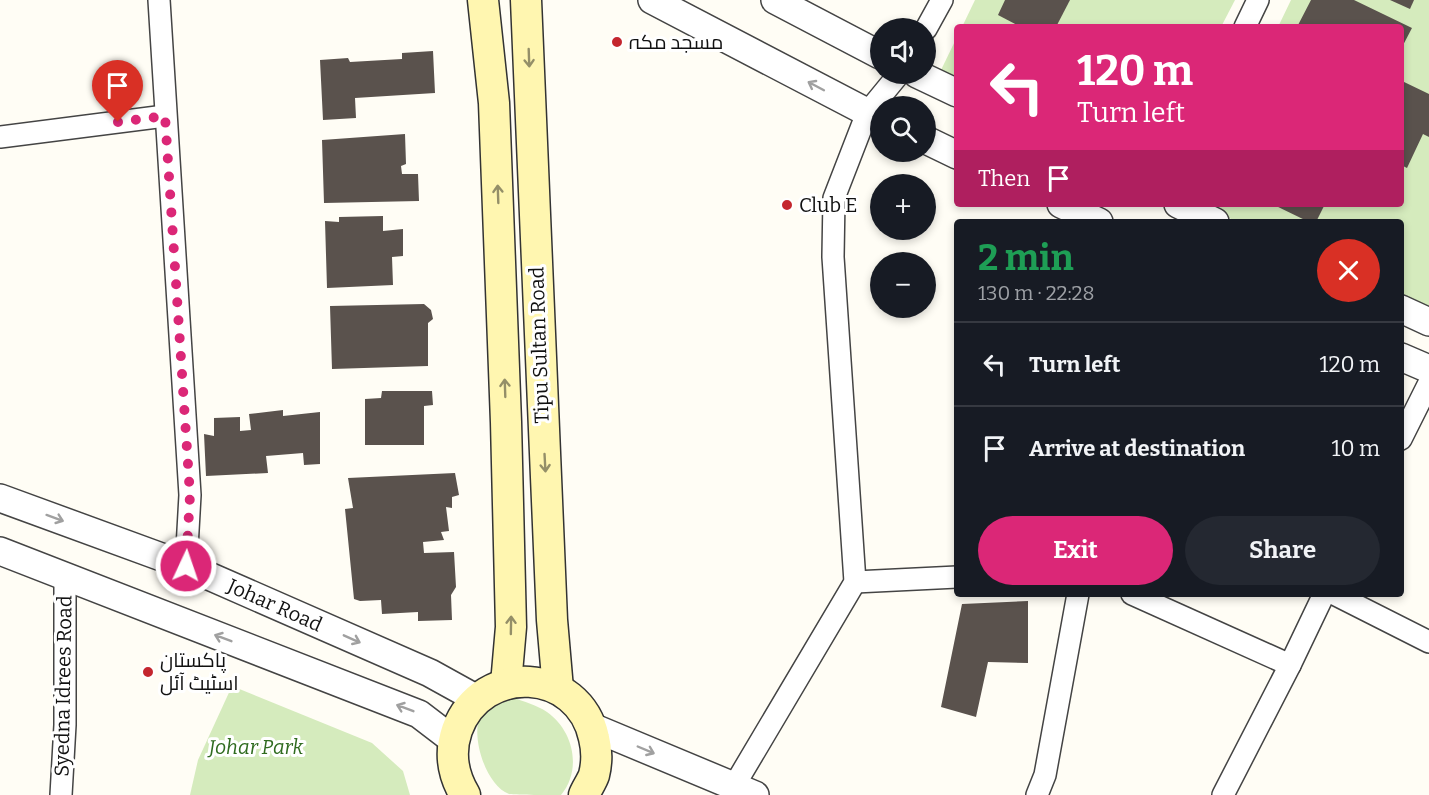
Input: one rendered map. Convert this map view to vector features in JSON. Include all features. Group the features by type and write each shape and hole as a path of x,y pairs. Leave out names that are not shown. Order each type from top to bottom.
{"main road":[{"name":"Tipu Sultan Road","path":"483,0 494,103 506,422 512,627 506,684"},
{"name":"Tipu Sultan Road","path":"526,0 551,608 558,689"},
{"path":"465,795 458,783 452,762 453,740 462,717 477,699 491,690 506,684 524,681 542,683 558,689 578,705 592,727 597,750 594,774 584,795"}],"street":[{"path":"159,0 190,495 186,566"},
{"path":"652,0 870,114"},
{"path":"775,0 870,50"},
{"path":"932,18 942,0"},
{"path":"1246,24 1258,0"},
{"path":"936,83 954,92"},
{"path":"0,137 165,116"},
{"path":"592,727 745,790 855,582 833,257 834,198 870,124"},
{"path":"936,145 954,154"},
{"path":"1067,207 1093,219"},
{"path":"1184,207 1209,219"},
{"path":"1404,310 1429,322"},
{"path":"1404,358 1429,369"},
{"path":"1404,433 1429,383"},
{"name":"Johar Road","path":"0,498 186,566 430,673 477,699"},
{"path":"0,551 419,714 453,740"},
{"name":"Syedna Idrees Road","path":"60,795 65,725 65,576"},
{"path":"855,582 954,578"},
{"path":"1036,795 1045,775 1077,597"},
{"path":"1139,597 1290,665"},
{"path":"1223,795 1323,597"},
{"path":"1340,597 1429,642"}],"green space":[{"path":"975,0 1235,0 1223,24 963,24"},
{"path":"1291,0 1429,0 1429,319 1404,306 1404,219 1231,219 1208,207 1404,207 1404,24 1279,24"},
{"path":"954,43 954,76 941,70"},
{"name":"Johar Park","path":"232,686 372,743 403,771 410,795 190,795 198,760"},
{"path":"512,697 547,712 564,729 572,751 573,763 568,785 561,795 509,794 494,782 488,773 478,739 479,719 489,703"}],"building":[{"path":"1005,0 1070,0 1058,24 1015,24 998,15"},
{"path":"1311,0 1354,0 1404,24 1299,24"},
{"path":"1390,0 1414,0 1410,9"},
{"path":"1404,24 1412,28 1404,43"},
{"path":"433,51 435,93 355,98 356,118 323,120 320,60 348,58 350,62 402,59 402,53"},
{"path":"1404,82 1429,94 1429,137 1423,134 1407,168 1404,166"},
{"path":"405,134 406,164 401,166 402,174 418,174 419,201 324,203 322,140"},
{"path":"1278,207 1324,207 1318,219 1303,219"},
{"path":"383,216 383,231 403,229 403,256 392,257 393,285 327,288 325,221 339,222 339,217"},
{"path":"424,304 431,310 433,319 428,323 428,366 332,369 330,306"},
{"path":"382,391 432,391 433,405 424,406 424,445 365,445 365,399 381,398"},
{"path":"283,410 283,416 320,412 320,464 304,465 303,453 266,456 268,473 206,476 204,434 214,436 214,418 240,417 240,431 251,430 249,414"},
{"path":"455,473 459,495 452,497 452,508 446,507 449,531 441,532 444,540 423,542 424,553 454,552 456,587 451,595 452,620 418,621 418,612 382,614 381,600 354,599 345,509 353,508 348,478"},
{"path":"1028,601 1028,663 988,662 976,717 941,707 962,604"}],"place":[{"name":"مسجد مکہ","path":"617,42"},
{"name":"Club E","path":"787,205"},
{"name":"پاکستان اسٹیٹ آئل","path":"148,672"}],"route":[{"path":"118,122 165,116 190,495 186,566"}]}
